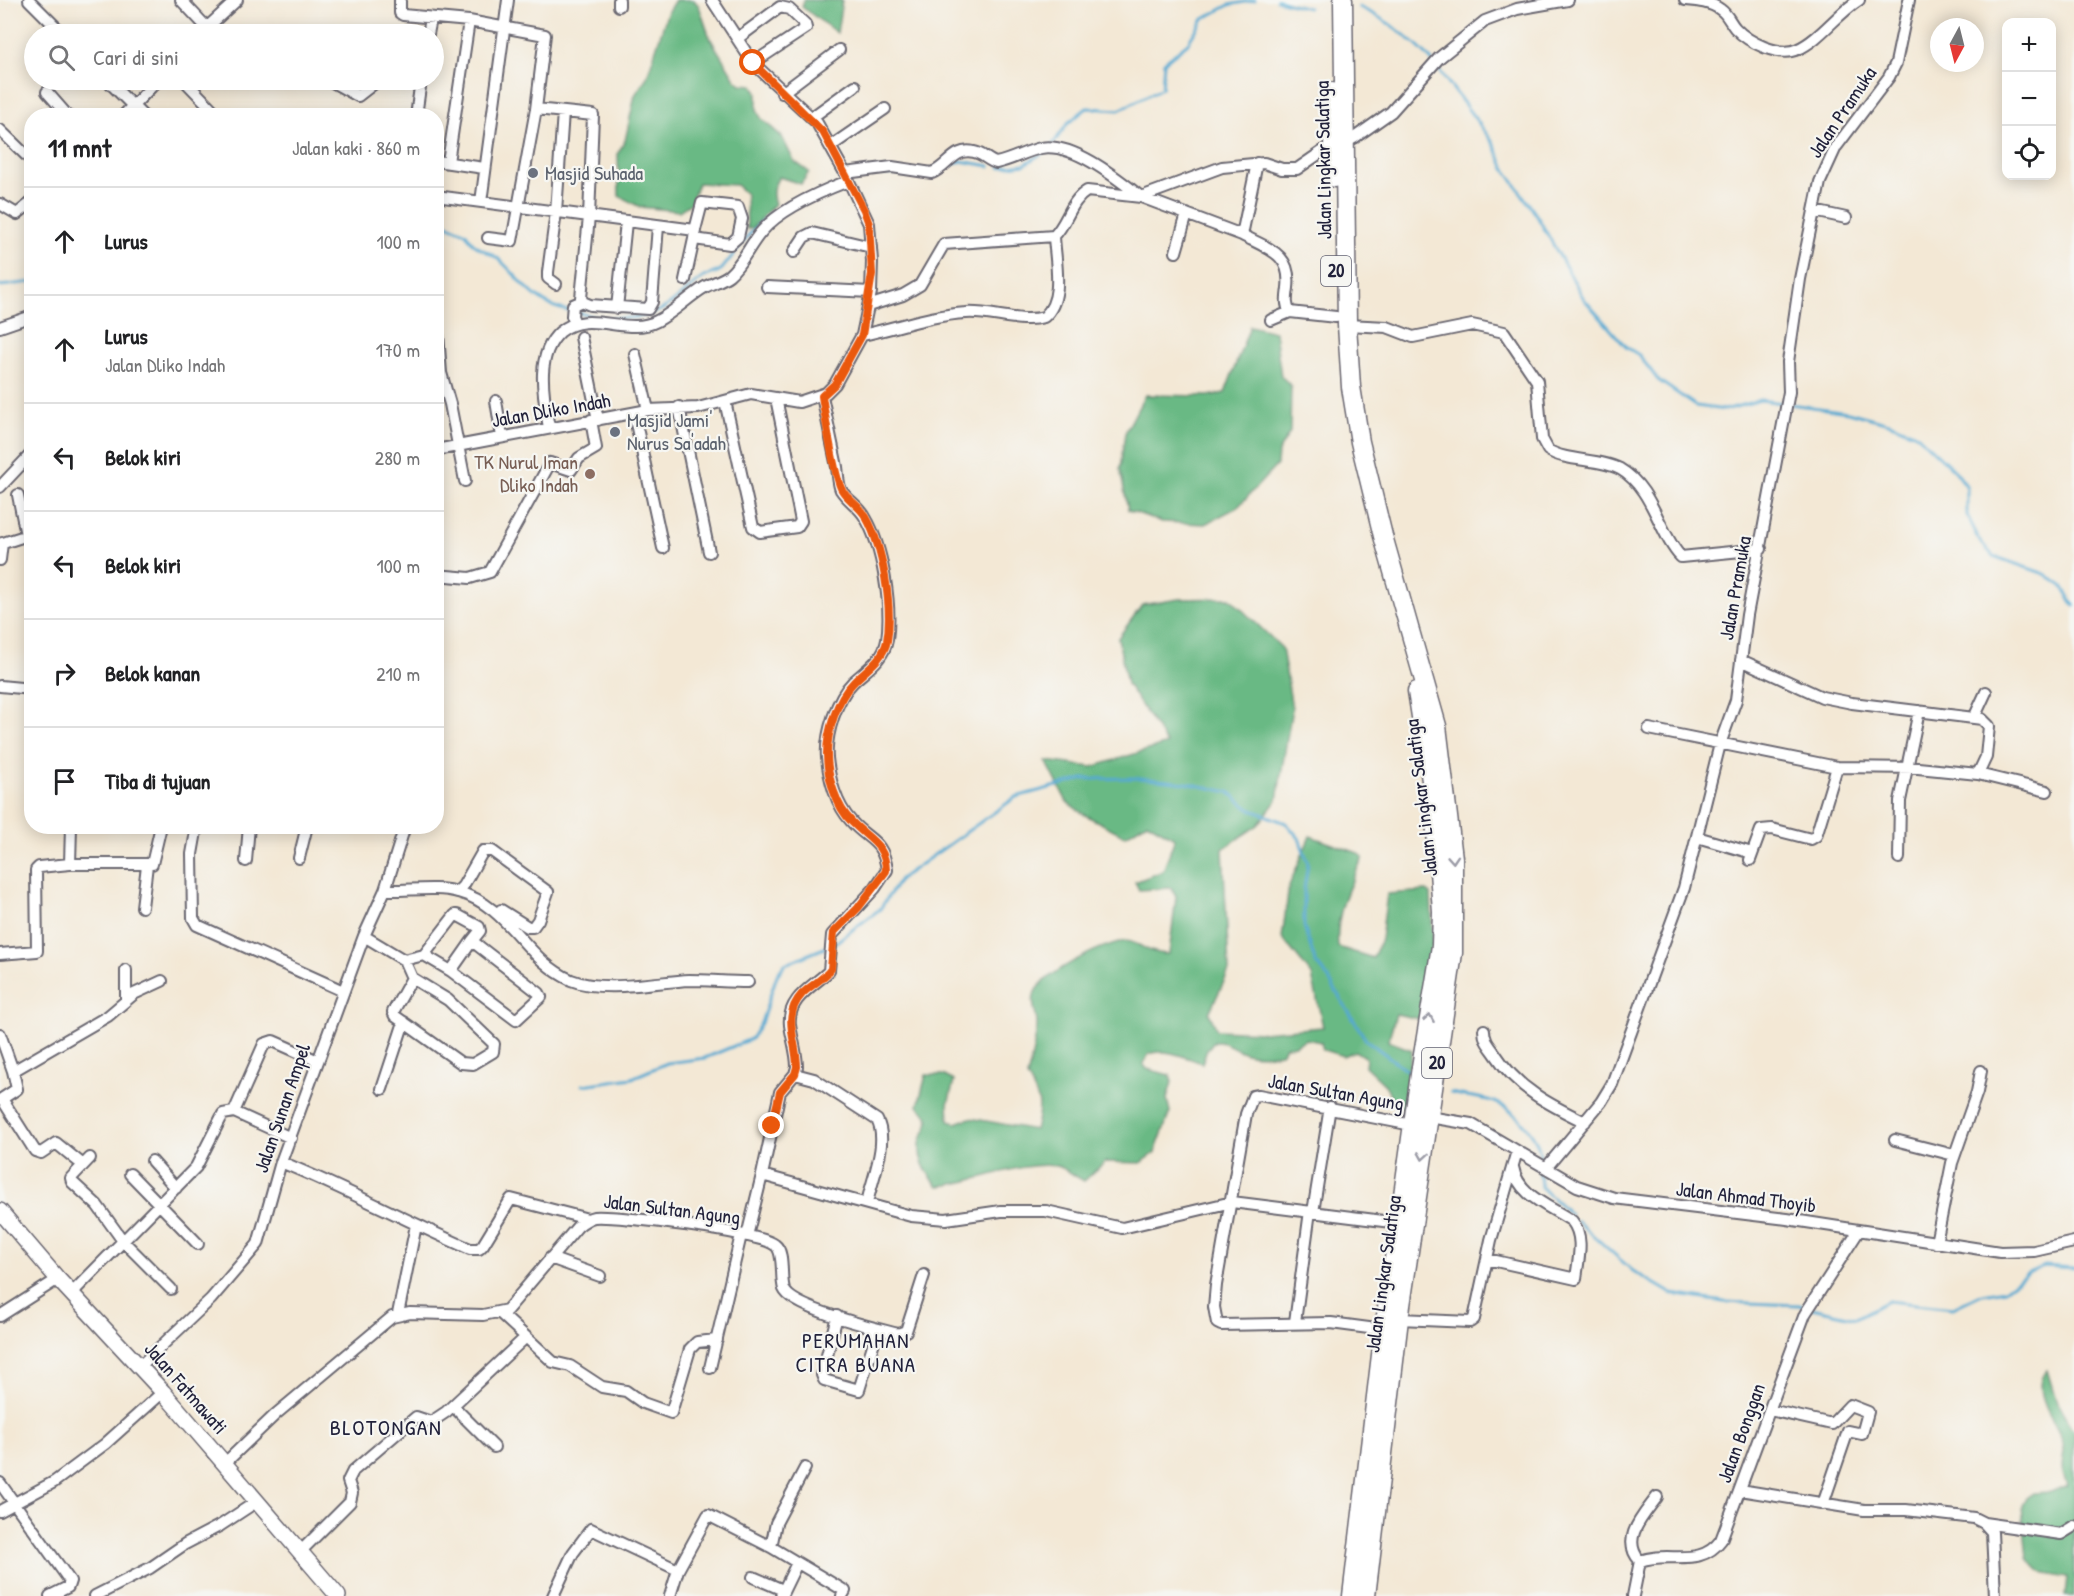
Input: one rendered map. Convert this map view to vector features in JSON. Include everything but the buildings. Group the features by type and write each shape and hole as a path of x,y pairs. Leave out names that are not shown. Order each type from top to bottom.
{"highway":[{"name":"Jalan Lingkar Salatiga","path":"1332,0 1339,144 1342,321 1339,375 1352,456 1423,693 1434,793 1442,932 1441,989 1423,1124 1352,1596"},
{"name":"Jalan Lingkar Salatiga","path":"1339,144 1343,0"},
{"name":"Jalan Lingkar Salatiga","path":"1365,1596 1399,1223 1423,1124"}],"main road":[{"name":"Jalan Fatmawati","path":"0,1211 58,1279 163,1392 338,1596"}],"street":[{"path":"29,0 53,24"},
{"path":"181,0 200,24"},
{"path":"214,24 237,0"},
{"path":"400,0 401,14 505,26 546,37 536,109 512,241 488,238"},
{"path":"481,202 508,0"},
{"path":"710,1368 762,1175 780,1092 795,1074 797,1060 790,1026 791,1011 797,1000 815,981 829,971 834,932 858,908 886,871 884,856 877,842 850,821 845,813 832,781 827,755 840,699 852,683 880,656 886,645 889,606 887,588 870,525 863,513 841,489 822,396 835,384 862,335 871,292 871,247 868,219 831,146 811,118 782,93 753,63 712,0"},
{"path":"1141,197 1206,171 1257,163 1294,170 1391,112 1439,58 1496,16 1517,9 1568,0"},
{"path":"1685,0 1711,5 1721,10 1736,29 1749,40 1779,51 1790,51 1799,49 1814,38 1841,11 1859,0"},
{"name":"Jalan Pramuka","path":"1541,1165 1585,1122 1612,1084 1631,1039 1684,888 1720,744 1736,700 1741,660 1789,392 1788,362 1800,279 1820,182 1836,147 1889,77 1896,63 1909,0"},
{"path":"738,38 780,7 789,9 807,26 753,63"},
{"path":"430,24 431,19"},
{"path":"444,151 469,21"},
{"path":"782,93 839,50"},
{"path":"811,118 855,86"},
{"path":"117,90 136,108"},
{"path":"130,108 148,90"},
{"path":"194,90 211,108"},
{"path":"347,90 358,96 366,90"},
{"path":"417,108 420,90"},
{"path":"47,92 61,108"},
{"path":"536,109 593,115 589,217 576,311"},
{"path":"831,146 885,109"},
{"path":"556,284 548,278 548,272 556,212 563,112"},
{"path":"0,130 24,153"},
{"path":"576,311 600,322 642,327 655,322 686,304 703,288 729,275 763,229 798,205 847,178 892,167 932,173 953,156 964,151 977,152 996,163 1041,148 1053,148 1101,167 1141,197"},
{"path":"444,161 484,168"},
{"path":"1242,235 1257,163"},
{"path":"862,335 951,314 970,313 1031,319 1044,317 1053,303 1057,285 1054,236 1067,221 1074,203 1087,191 1141,197 1242,235 1279,255 1285,262 1289,273 1286,301 1290,312"},
{"path":"444,197 658,226 695,234 730,244 737,241 740,230 741,213 738,207 702,203 695,234 685,280"},
{"path":"0,204 17,214 24,208"},
{"path":"1814,211 1846,218"},
{"path":"1176,252 1187,214"},
{"path":"617,308 626,222"},
{"path":"549,428 542,383 550,349 576,311 590,305 647,310 650,307 658,226"},
{"path":"794,252 804,237 812,233 871,247"},
{"path":"868,306 903,294 920,285 944,244 1054,236"},
{"path":"767,287 871,292"},
{"path":"1271,320 1290,312 1387,327 1413,337 1473,326 1504,332 1537,381 1542,439 1548,450 1604,463 1630,476 1660,519 1681,557 1761,549"},
{"path":"0,327 24,319"},
{"path":"444,576 470,578 490,572 550,463 571,470 579,458 596,448 595,420 581,337"},
{"path":"635,354 648,410"},
{"path":"444,391 465,481"},
{"name":"Jalan Dliko Indah","path":"444,449 648,410 698,408 751,393 799,402 822,396"},
{"path":"725,401 753,526 760,532 797,527 801,521 776,398"},
{"path":"496,401 502,437"},
{"path":"679,407 709,552"},
{"path":"634,414 663,548"},
{"path":"0,487 24,462"},
{"path":"18,495 24,517"},
{"path":"0,561 1,544 24,537"},
{"path":"1741,660 1822,697 1982,719 1989,726 1986,757 1978,774"},
{"path":"0,686 24,688"},
{"path":"1974,718 1986,692"},
{"path":"1899,858 1900,801 1919,711"},
{"path":"1649,729 1837,767 1906,768 1978,774 2047,791"},
{"path":"1698,837 1751,856 1758,834 1765,829 1811,839 1816,836 1837,767"},
{"path":"69,864 71,834"},
{"path":"0,954 37,951 36,870 69,864 152,864 159,834"},
{"path":"196,834 192,868 193,918 197,925 343,991"},
{"path":"246,861 248,834"},
{"path":"299,858 304,834"},
{"name":"Jalan Sunan Ampel","path":"139,1366 211,1299 252,1253 261,1234 281,1162 364,936 385,890 402,834"},
{"path":"385,890 460,889 531,928 538,920 549,894 547,888 488,849 483,851 460,889"},
{"path":"142,908 147,865"},
{"path":"460,889 502,916 538,959 553,970 581,983 632,985 692,980 748,982"},
{"path":"404,960 424,955 455,915 479,927 480,931 451,971"},
{"path":"364,936 404,960 412,978 448,1000 487,1035 494,1044 494,1049 490,1054 473,1064 465,1065 393,1012 412,978"},
{"path":"424,955 451,971 516,1020 541,997 539,993 472,941"},
{"path":"126,970 126,1000"},
{"path":"13,1071 108,1016 126,1000 162,981"},
{"path":"382,1089 404,1022"},
{"path":"1484,1030 1484,1039 1502,1065 1527,1090 1585,1122"},
{"path":"0,1034 17,1089 1,1100 35,1151 40,1153 57,1145 87,1162 71,1178 72,1182 97,1205 123,1241 171,1289"},
{"path":"234,1112 264,1044 273,1041 318,1061"},
{"path":"1936,1244 1954,1155 1977,1092 1981,1071"},
{"path":"795,1074 814,1079 877,1120 882,1138 867,1203"},
{"name":"Jalan Sultan Agung","path":"1423,1124 1259,1095 1253,1096 1246,1114 1216,1285 1214,1307 1217,1323 1227,1326 1295,1322 1391,1325 1470,1322 1475,1317 1487,1259"},
{"path":"1295,1322 1311,1212 1330,1107"},
{"path":"72,1293 159,1206 201,1159 223,1114 234,1112 291,1138"},
{"name":"Jalan Ahmad Thoyib","path":"1423,1124 1471,1124 1577,1186 1614,1198 1787,1219 1857,1232 2000,1252 2034,1251 2074,1242"},
{"path":"1895,1140 1954,1155"},
{"path":"1513,1166 1516,1179 1526,1193 1572,1221 1577,1227 1580,1247 1576,1279 1487,1259 1517,1151"},
{"path":"152,1161 176,1188"},
{"path":"281,1162 351,1191 416,1225 470,1249 479,1249 511,1199 588,1219"},
{"path":"130,1174 198,1244"},
{"path":"762,1175 911,1216 946,1219 1001,1211 1046,1211 1122,1228 1232,1202 1399,1223"},
{"name":"Jalan Sultan Agung","path":"500,1313 511,1306 578,1226 588,1219 635,1220 744,1235 772,1243 778,1248 780,1273 787,1293 808,1306 898,1334 906,1331 924,1275"},
{"path":"398,1314 416,1225"},
{"name":"Jalan Bonggan","path":"1640,1561 1688,1558 1715,1548 1740,1490 1805,1314 1857,1232"},
{"path":"550,1258 600,1276"},
{"path":"0,1316 58,1279"},
{"path":"224,1464 276,1414 380,1325 398,1314 483,1315 500,1313 553,1362 570,1366 602,1387 626,1392 643,1403 671,1413 690,1349 697,1342 717,1340"},
{"path":"837,1316 822,1375 824,1380 859,1390 878,1329"},
{"path":"299,1553 350,1502 352,1493 348,1480 353,1471 416,1417 431,1422 453,1406 525,1337"},
{"path":"0,1511 54,1482 96,1451 163,1392"},
{"path":"1770,1410 1832,1424 1862,1434 1869,1416 1866,1409 1851,1405 1832,1424"},
{"path":"453,1406 494,1448"},
{"path":"1823,1504 1848,1431"},
{"path":"771,1547 776,1523 805,1468"},
{"path":"0,1483 17,1502 70,1581 68,1587 50,1596"},
{"path":"1740,1490 1864,1510 1906,1510 1959,1515 1984,1522 2061,1534 2074,1526"},
{"path":"1633,1596 1640,1561 1633,1550 1632,1538 1657,1497"},
{"path":"95,1596 150,1568 185,1544 221,1525 256,1502"},
{"path":"670,1596 678,1570 708,1515 771,1547 845,1591 842,1596"},
{"path":"1984,1522 1992,1532 1995,1596"},
{"path":"553,1596 573,1553 591,1529 678,1570"},
{"path":"753,1577 782,1593 797,1563"}],"green space":[{"path":"675,0 694,0 699,6 710,38 735,79 741,84 753,85 757,93 757,110 761,118 782,137 794,161 809,172 801,184 779,177 773,190 775,204 752,228 747,229 746,194 736,185 698,183 691,203 679,211 640,207 619,196 618,153 625,141 635,95 647,77 668,11"},
{"path":"804,0 842,0 837,33 802,7"},
{"path":"1250,326 1275,332 1281,376 1291,386 1290,432 1278,452 1277,465 1238,507 1205,524 1162,522 1128,510 1120,469 1125,433 1145,395 1208,396 1225,393"},
{"path":"1230,598 1282,648 1292,708 1277,800 1258,825 1223,849 1229,971 1209,1013 1217,1030 1263,1032 1323,1027 1312,975 1282,938 1289,886 1310,836 1358,853 1363,857 1341,912 1338,947 1373,958 1381,939 1387,894 1426,891 1431,894 1433,940 1419,1019 1396,1014 1388,1041 1412,1050 1403,1107 1396,1108 1385,1085 1365,1066 1366,1058 1355,1051 1343,1056 1323,1050 1321,1042 1306,1039 1295,1045 1286,1046 1281,1053 1259,1055 1213,1042 1202,1063 1176,1054 1156,1052 1149,1054 1143,1064 1147,1069 1170,1075 1172,1082 1167,1099 1170,1112 1155,1153 1141,1163 1105,1162 1084,1181 1059,1167 1042,1165 1013,1169 938,1186 926,1170 920,1152 921,1139 929,1123 927,1116 918,1106 926,1075 943,1075 954,1081 948,1104 949,1121 956,1123 970,1118 1035,1130 1039,1108 1035,1091 1027,1077 1037,1027 1034,997 1040,985 1079,958 1109,945 1131,942 1152,951 1169,954 1176,897 1171,888 1139,890 1135,882 1163,871 1175,838 1147,822 1125,836 1085,815 1067,802 1046,761 1092,767 1167,744 1127,684 1118,638 1142,605 1179,599"},
{"path":"2047,1370 2057,1403 2074,1430 2074,1596 2065,1596 2067,1577 2041,1572 2027,1558 2022,1506 2026,1498 2033,1493 2051,1492 2067,1485 2062,1468 2063,1443 2046,1407 2041,1387 2042,1378"}],"waterway":[{"path":"1053,144 1068,123 1087,108 1119,110 1162,88 1164,62 1188,43 1203,19 1229,5 1255,0"},
{"path":"1277,0 1308,8"},
{"path":"1359,7 1398,30 1432,61"},
{"path":"1436,66 1494,144 1505,169 1537,216 1584,299 1626,347 1639,355 1658,380 1696,406 1725,410 1760,400 1783,403"},
{"path":"1000,167 1025,164 1046,151"},
{"path":"951,165 961,161 990,166"},
{"path":"876,174 908,174"},
{"path":"608,318 639,317 669,305 703,277 722,269 753,230 776,212"},
{"path":"444,223 466,233 474,244 502,262 539,298 548,304 569,311"},
{"path":"0,286 24,283"},
{"path":"575,312 601,318"},
{"path":"1790,404 1848,412 1889,423 1916,434 1956,472 1967,487 1967,515 1980,541 1993,556 2045,574 2062,586 2074,606"},
{"path":"835,943 880,909 900,879 1016,797 1083,779 1139,778 1186,783 1229,792 1249,809 1286,823 1299,838 1308,863 1304,890 1304,926 1316,964 1323,970 1366,1040 1412,1074"},
{"path":"583,1085 632,1078 667,1063 705,1058 751,1039 761,1023 777,975 785,964 829,946"},
{"path":"1451,1093 1492,1101 1512,1112 1533,1136 1540,1153 1540,1161"},
{"path":"1539,1167 1541,1187 1570,1214"},
{"path":"1577,1221 1633,1271 1672,1294 1724,1302 1799,1305 1856,1318 1888,1301 1953,1308 1982,1294 2005,1290 2028,1273 2044,1266 2074,1268"}],"place":[{"name":"Masjid Suhada","path":"533,173"},
{"name":"Masjid Jami' Nurus Sa'adah","path":"615,432"},
{"name":"TK Nurul Iman Dliko Indah","path":"590,474"}],"district":[{"name":"PERUMAHAN CITRA BUANA","path":"856,1353"},
{"name":"BLOTONGAN","path":"386,1427"}],"route":[{"path":"753,63 823,132 868,219 872,274 866,321 862,335 835,384 822,396 841,489 855,503 870,525 889,599 886,645 870,668 852,683 840,699 827,755 837,799 850,821 877,842 882,849 887,868 886,873 858,908 834,932 831,938 831,969 815,981 797,1000 791,1011 790,1026 797,1067 795,1074 780,1092 772,1126"}]}
